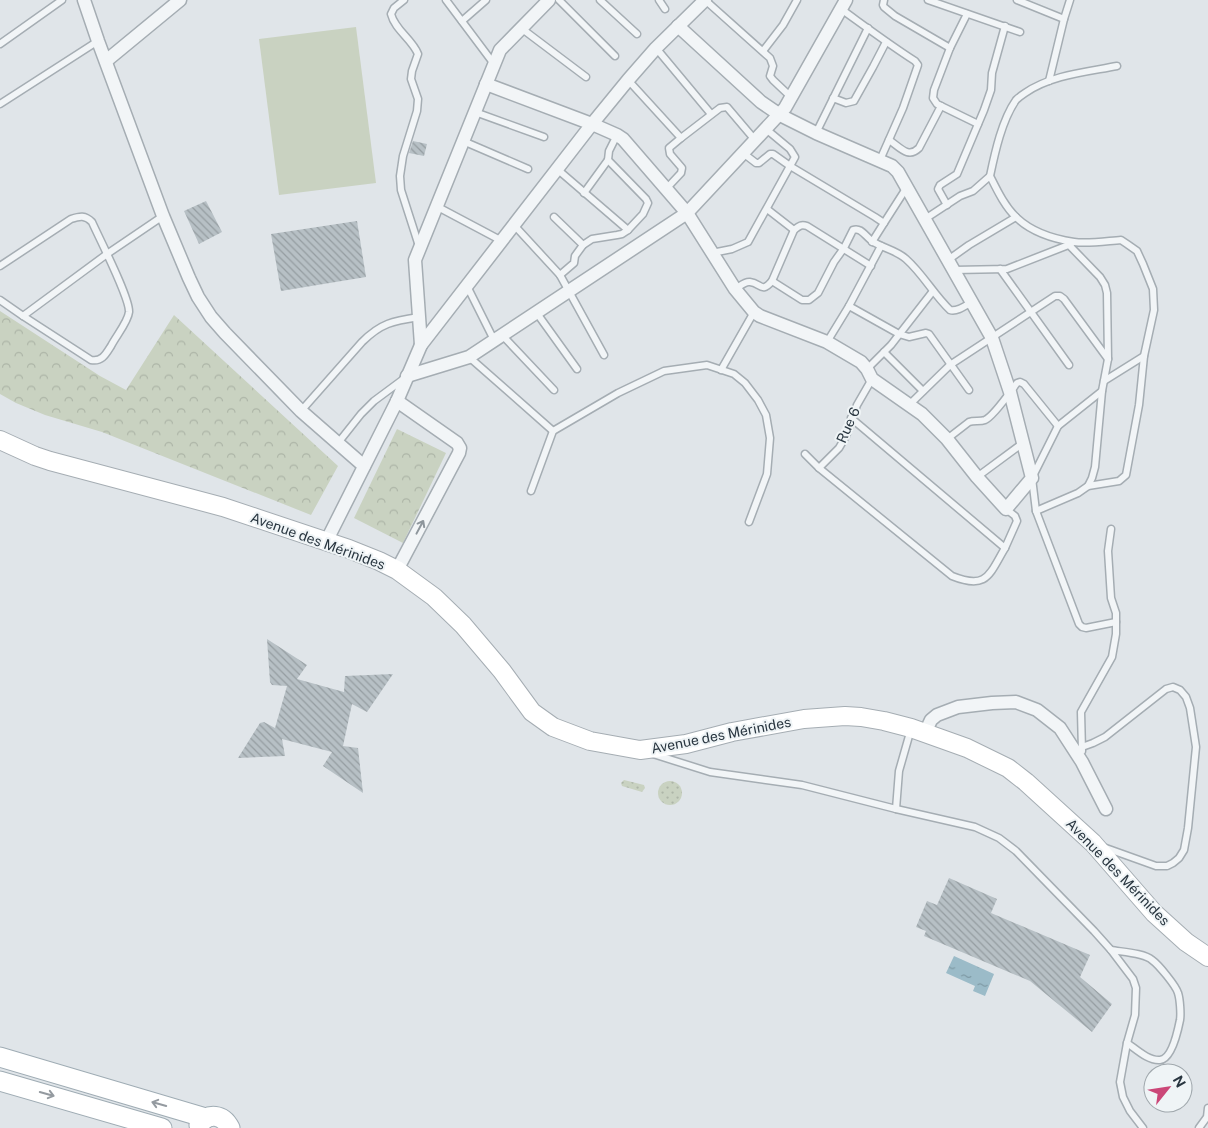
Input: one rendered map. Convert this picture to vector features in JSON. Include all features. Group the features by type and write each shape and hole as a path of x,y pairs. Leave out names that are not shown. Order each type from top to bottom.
{"main road":[{"name":"Avenue des Mérinides","path":"0,440 50,462 223,507 366,555 397,570 434,597 463,625 502,671 527,707 553,727 590,741 640,750 686,744 732,732 815,718 845,716 875,719 967,748 1008,768 1026,782 1094,843 1154,913 1186,942 1208,957"},
{"path":"0,1057 202,1123 213,1116 220,1117 233,1127"},
{"path":"0,1081 162,1128"}],"street":[{"path":"84,0 163,216 198,297 211,317 225,333 301,411 364,466"},
{"path":"106,61 180,0"},
{"path":"421,345 414,260 500,50 549,0"},
{"path":"326,542 397,401 421,345 628,80 656,48 705,0"},
{"path":"407,376 469,357 687,213 780,114 844,5"},
{"path":"486,84 592,124 623,139 687,213 735,289 754,312 827,342 861,362 869,374 922,414 947,439 977,477 1006,509 1032,478 1010,392 992,338 898,172 892,166 816,133 761,102 678,26"},
{"path":"397,401 457,443 460,448 460,453 397,570"},
{"path":"918,731 937,715 958,707 1016,702 1037,710 1060,728 1082,762 1106,808"}],"lane":[{"path":"0,44 62,0"},
{"path":"404,0 394,8 391,14 393,21 416,48 418,54 411,79 418,100 417,112 406,147 400,176 401,190 420,247"},
{"path":"446,0 494,64"},
{"path":"462,21 486,0"},
{"path":"559,0 616,56"},
{"path":"600,0 636,34"},
{"path":"659,0 665,9"},
{"path":"705,0 764,51 772,62 773,66 770,76 772,80 791,97"},
{"path":"764,51 783,25 797,0"},
{"path":"884,0 884,7 895,16 950,48"},
{"path":"928,0 1020,32"},
{"path":"1017,0 1064,19"},
{"path":"1049,81 1070,0"},
{"path":"844,5 868,28 918,65 903,108 880,160"},
{"path":"967,14 950,48 933,95 935,102 941,106 978,124"},
{"path":"947,205 938,187 957,174 984,110 991,90 992,72 1005,26"},
{"path":"521,28 586,77"},
{"path":"816,133 868,28"},
{"path":"0,104 98,41"},
{"path":"833,98 846,104 854,101 886,42"},
{"path":"656,48 711,114"},
{"path":"925,219 960,196 973,191 990,176 1002,132 1017,98 1036,85 1075,74 1117,66"},
{"path":"628,80 681,138"},
{"path":"889,140 907,153 915,152 920,148 941,106"},
{"path":"666,189 682,170 670,154 669,148 720,108 728,107 755,140"},
{"path":"475,112 544,138"},
{"path":"712,253 748,242 795,157 790,150 766,129"},
{"path":"584,193 608,160 609,151 617,135"},
{"path":"463,141 528,169"},
{"path":"743,153 756,163 773,154 884,223"},
{"path":"560,275 574,263 575,256 583,245 592,239 618,236 628,230 644,214 648,204 646,199 608,160"},
{"path":"557,169 628,230"},
{"path":"990,176 1000,195 1016,217 1026,225 1045,235 1072,244 1105,284 1107,293 1108,359 1102,391 1095,467 1088,486"},
{"path":"872,242 907,187"},
{"path":"436,206 502,241"},
{"path":"767,209 794,230"},
{"path":"0,266 71,219 79,216 86,218 92,222 107,254 129,310 126,320 108,351 100,360 96,361 91,360 0,300"},
{"path":"23,316 107,254 163,216"},
{"path":"554,217 583,245"},
{"path":"951,265 969,245 1016,217"},
{"path":"514,225 560,275 604,355"},
{"path":"735,289 747,282 752,282 764,288 767,287 772,282 794,230 800,225 804,225 844,248 871,266"},
{"path":"772,282 802,300 809,300 818,293 853,230 859,229 872,242 899,254 908,261 950,310 959,309 972,302"},
{"path":"951,265 1006,269 1072,244 1121,240 1137,252 1153,289 1154,310 1144,356 1139,405 1126,475 1119,481 1088,486 1073,495 1036,510"},
{"path":"827,342 882,246"},
{"path":"1000,269 1069,365"},
{"path":"467,285 498,338 554,390"},
{"name":"Rue 6","path":"820,468 839,448 846,436 869,374 884,352 933,291"},
{"path":"909,405 951,364 1055,296 1060,296 1064,299 1108,359"},
{"path":"849,306 899,334 910,337 929,334 969,390"},
{"path":"536,312 577,369"},
{"path":"721,370 754,312"},
{"path":"301,411 373,332 395,321 419,317"},
{"path":"884,352 923,391"},
{"path":"1104,380 1144,356"},
{"path":"469,357 553,431"},
{"path":"531,492 553,431 618,393 664,371 707,365 734,374 745,383 758,400 766,416 770,438 767,474 749,522"},
{"path":"338,443 360,414 407,376"},
{"path":"947,439 969,422 973,420 983,422 990,417 1020,382 1024,384 1058,426"},
{"path":"1102,391 1058,426 1032,478 1036,510 1079,624 1086,628 1116,622"},
{"path":"852,418 1005,548"},
{"path":"977,477 1023,443"},
{"path":"805,454 952,576 970,582 985,579 1005,548 1017,521 1015,516 1006,509"},
{"path":"1082,762 1081,712 1112,657 1116,634 1116,613 1111,598 1108,551 1111,529"},
{"path":"1082,747 1105,737 1166,689 1173,687 1180,690 1186,697 1190,708 1196,747 1188,828 1184,850 1179,858 1167,866 1156,866 1094,843"},
{"path":"896,809 899,771 918,731"},
{"path":"640,750 710,772 802,785 975,827 999,838 1016,851 1094,931 1112,950 1133,979 1136,988 1135,1015 1127,1043 1120,1082 1123,1097 1130,1111 1143,1128"},
{"path":"1112,950 1151,958 1178,992 1180,1019 1174,1045 1167,1057 1161,1060 1147,1057 1127,1043"},
{"path":"1199,1128 1207,1117 1208,1108"}],"green space":[{"path":"356,27 376,183 279,195 259,39"},
{"path":"0,311 100,376 126,390 174,315 338,466 311,515 102,432 45,415 0,394"},
{"path":"397,429 446,453 403,543 354,518"},
{"path":"624,780 644,785 645,788 642,792 622,786 621,783"},
{"path":"670,781 678,785 682,793 678,801 670,805 662,801 658,793 662,785"}],"water":[{"path":"954,956 994,974 985,996 973,991 975,986 946,973"}],"building":[{"path":"413,141 427,144 424,156 409,153"},
{"path":"206,201 222,232 199,244 184,211"},
{"path":"357,221 366,277 281,291 271,234"},
{"path":"267,639 307,665 297,679 344,692 345,676 393,674 367,712 352,704 343,746 358,748 363,793 323,766 332,752 282,739 285,756 238,758 260,723 264,722 275,728 287,686 272,685 270,682"},
{"path":"949,878 997,899 991,913 1090,955 1080,977 1112,1004 1092,1032 1030,981 924,936 926,931 916,927 927,901 937,905"}]}
